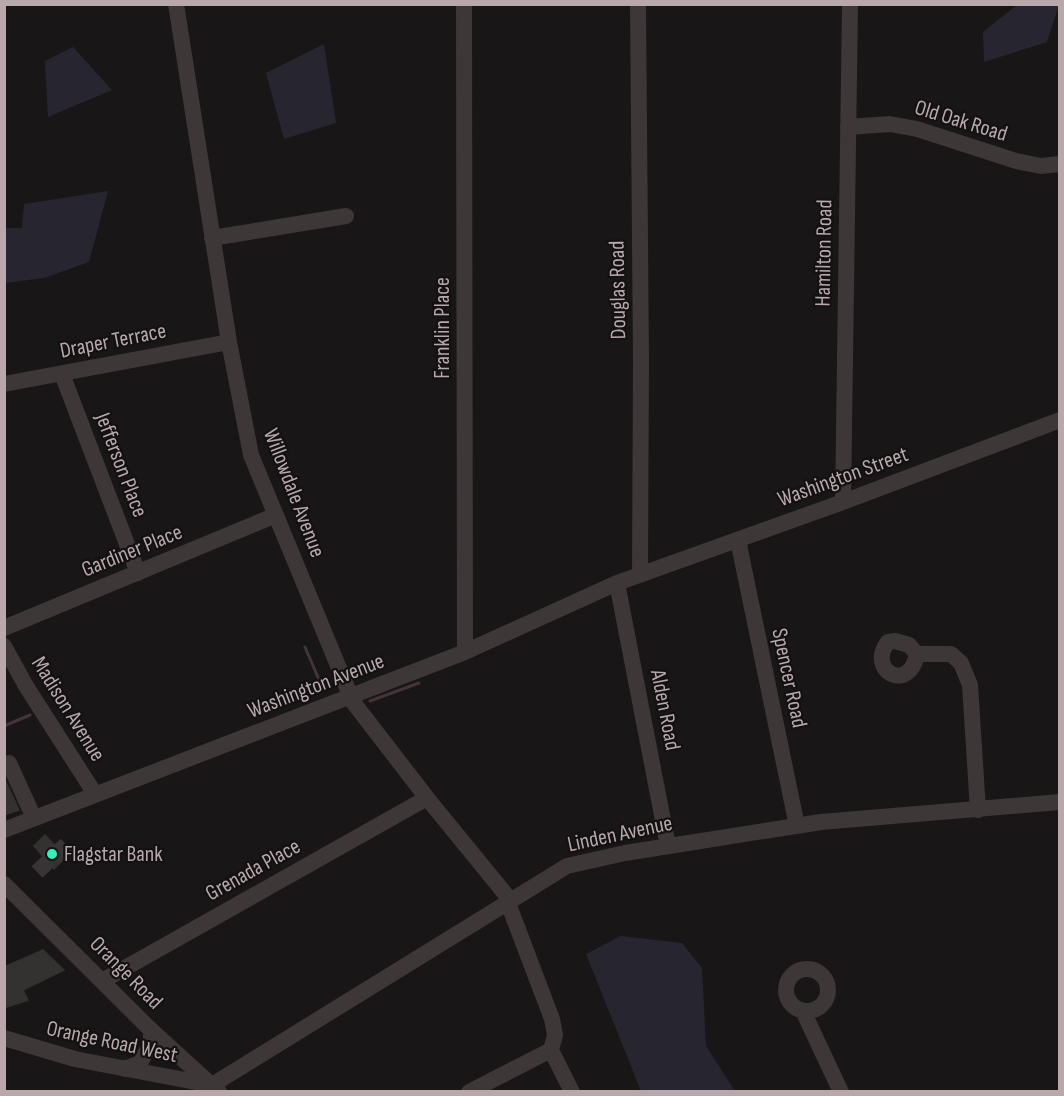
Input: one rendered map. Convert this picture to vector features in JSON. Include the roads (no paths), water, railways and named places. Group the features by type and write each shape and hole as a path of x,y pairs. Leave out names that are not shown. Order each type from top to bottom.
{"street":[{"name":"Willowdale Avenue","path":"176,4 229,342 251,455 353,702 510,902 552,1019 555,1035 551,1050 572,1092"},
{"name":"Franklin Place","path":"464,4 465,651"},
{"name":"Douglas Road","path":"638,4 640,575"},
{"name":"Hamilton Road","path":"843,502 850,4"},
{"name":"Old Oak Road","path":"848,127 890,124 917,129 1016,161 1041,166 1059,164"},
{"path":"213,238 346,216"},
{"name":"Draper Terrace","path":"4,384 229,342"},
{"name":"Jefferson Place","path":"62,374 138,573"},
{"name":"Washington Street","path":"640,575 843,502 1059,420"},
{"name":"Gardiner Place","path":"4,628 276,515"},
{"name":"Spencer Road","path":"738,540 797,826"},
{"name":"Washington Avenue","path":"4,830 351,697 465,651 617,582 640,575"},
{"name":"Alden Road","path":"617,582 668,846"},
{"name":"Madison Avenue","path":"4,646 29,692 95,794"},
{"path":"917,654 951,654 961,663 966,673 970,685 978,810"},
{"path":"4,765 9,763 34,819"},
{"name":"Grenada Place","path":"102,981 427,798"},
{"name":"Linden Avenue","path":"215,1088 567,866 668,846 821,822 1059,802"},
{"name":"Orange Road","path":"4,884 151,1030 215,1088"},
{"path":"803,1011 841,1092"},
{"path":"125,1069 140,1063 151,1043 151,1030"},
{"name":"Orange Road West","path":"4,1038 75,1059 215,1088"},
{"path":"469,1092 551,1050"}],"waterway":[{"path":"305,647 323,689"},
{"path":"370,701 419,683"},
{"path":"4,726 30,715"}],"tunnel":[{"path":"37,872 71,840"}],"place":[{"name":"Flagstar Bank","path":"52,854"}]}
